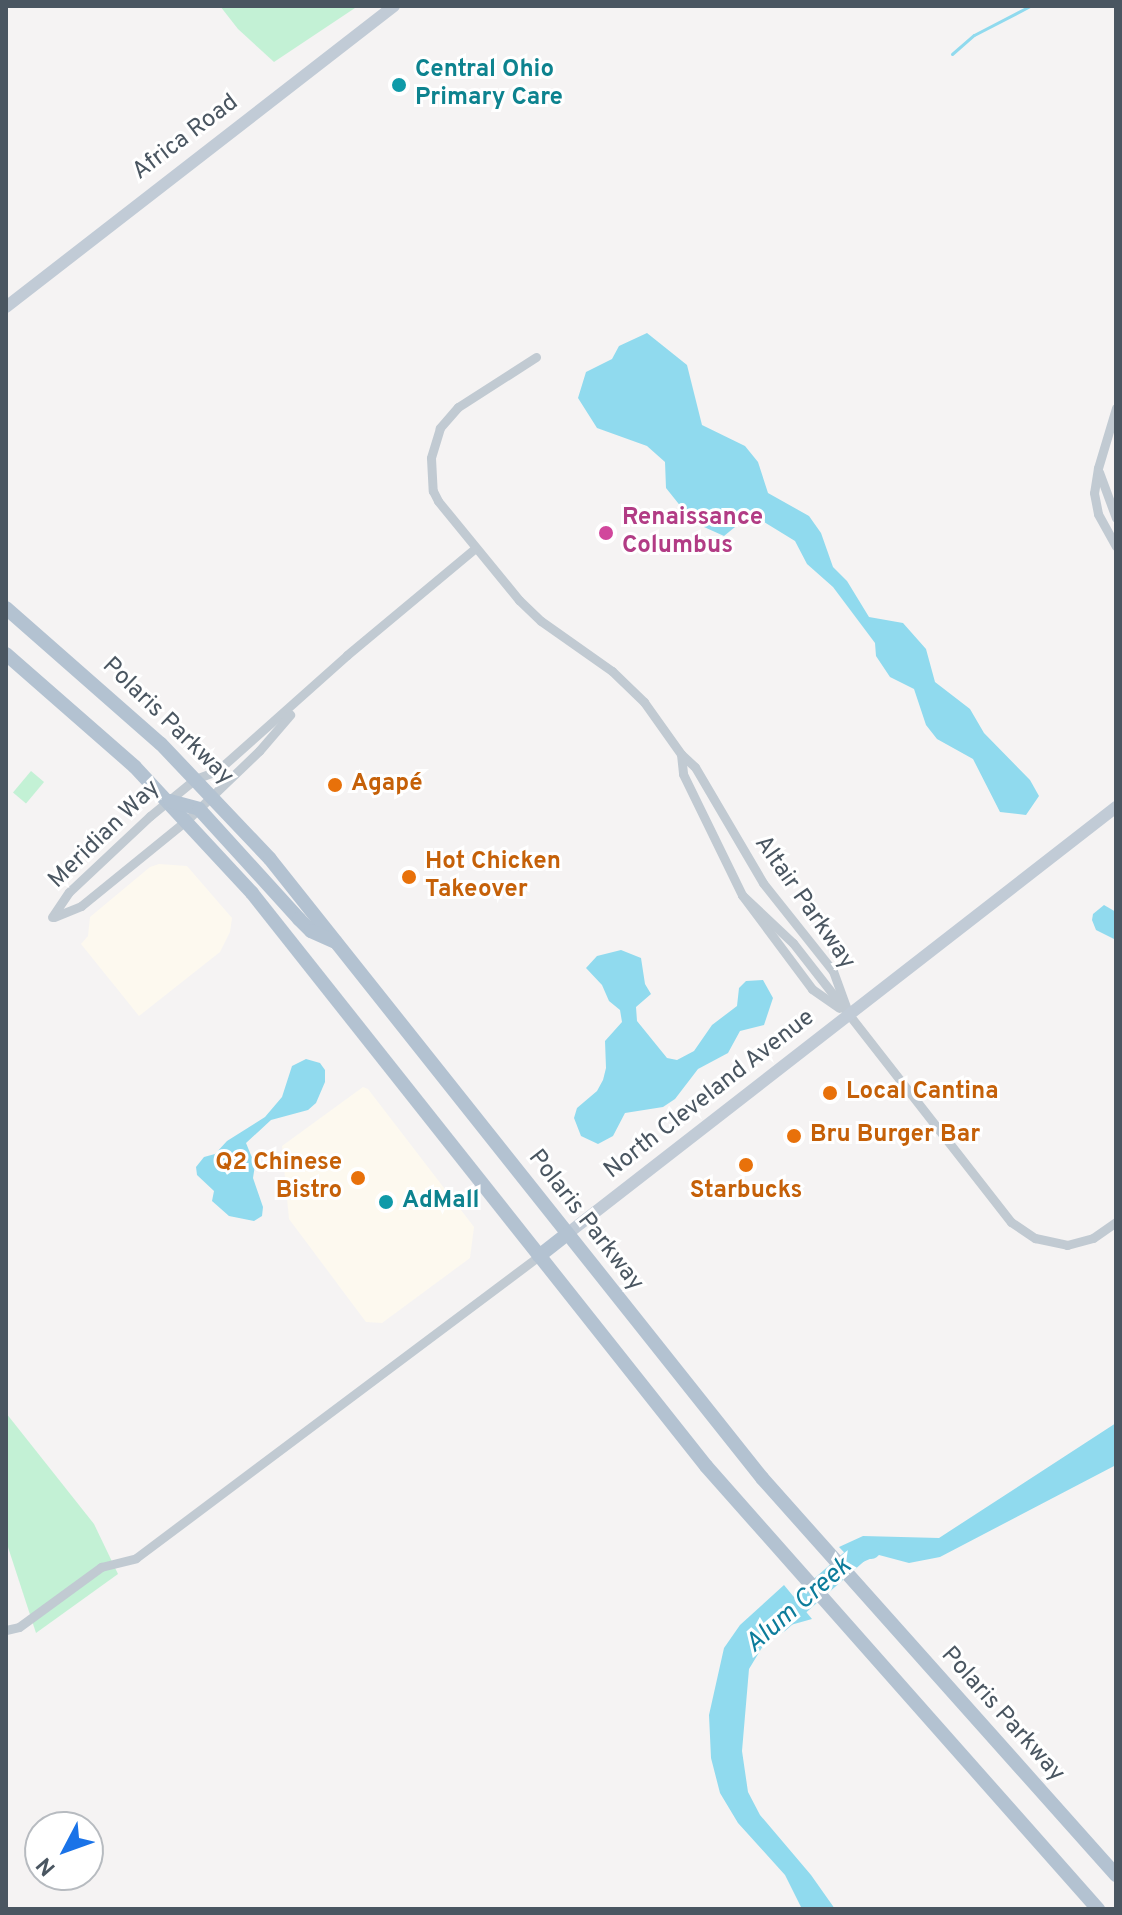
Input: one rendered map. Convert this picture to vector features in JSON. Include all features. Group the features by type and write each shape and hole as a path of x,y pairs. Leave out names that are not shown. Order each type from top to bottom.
{"main road":[{"name":"Africa Road","path":"6,307 160,184 394,6"},
{"name":"Polaris Parkway","path":"6,608 117,702 213,796 340,944 752,1466 1116,1875"},
{"path":"6,654 46,687 187,820 296,946 539,1256 786,1560 1098,1909"},
{"path":"170,801 199,809 311,931 340,944"},
{"name":"North Cleveland Avenue","path":"539,1256 1116,807"}],"street":[{"name":"Altair Parkway","path":"536,357 458,407 440,428 433,442 433,491 474,549 541,621 612,671 633,691 681,754 695,767 763,883 833,971 849,1015"},
{"path":"1116,408 1094,493 1098,514 1116,546"},
{"path":"1098,468 1116,518"},
{"name":"Meridian Way","path":"304,696 284,723 187,820 81,906 52,917 69,892 195,779 217,771 474,549"},
{"name":"Altair Parkway","path":"681,754 683,774 742,895 812,989 849,1015"},
{"path":"849,1015 1005,1215 1021,1231 1035,1238 1067,1245 1093,1238 1116,1222"},
{"name":"North Cleveland Avenue","path":"6,1630 19,1627 101,1567 136,1558 172,1528 539,1256"}],"shaded area":[{"path":"159,864 187,866 232,918 230,932 220,952 139,1016 81,944 88,936 90,917 150,867"},
{"path":"363,1087 368,1089 474,1227 470,1258 382,1323 366,1322 289,1219 282,1146"}],"green space":[{"path":"220,6 358,6 274,62 238,29"},
{"path":"31,771 44,782 26,803 13,792"},
{"path":"6,1413 94,1524 118,1574 36,1633 6,1541"}],"water":[{"path":"647,333 687,365 702,425 745,446 758,462 768,493 809,516 821,533 833,567 847,581 869,617 903,623 926,649 935,682 970,709 984,733 1030,780 1039,796 1026,815 1000,812 973,759 937,739 926,725 914,689 890,677 876,656 875,643 833,587 807,564 795,541 751,514 724,536 704,527 697,512 682,508 666,488 665,462 647,446 597,428 578,398 586,372 612,359 619,346"},
{"path":"1104,905 1116,912 1116,940 1096,930 1092,920 1093,914"},
{"path":"621,950 641,958 645,984 651,994 636,1007 637,1021 667,1058 677,1060 694,1051 712,1025 737,1006 739,988 746,981 763,980 773,998 764,1025 740,1031 728,1053 698,1069 675,1099 663,1107 625,1113 613,1136 598,1144 581,1136 574,1118 577,1108 597,1091 603,1080 605,1041 622,1022 620,1010 609,1001 602,985 586,968 597,956"},
{"path":"306,1059 320,1063 325,1070 325,1082 316,1103 308,1110 271,1120 246,1143 255,1165 253,1178 263,1207 262,1216 254,1221 229,1216 212,1201 214,1191 197,1175 196,1167 204,1157 215,1154 227,1141 265,1117 282,1097 292,1066"},
{"path":"1116,1423 1116,1465 940,1557 909,1563 879,1555 856,1565 839,1547 863,1536 939,1538"},
{"path":"784,1585 812,1619 787,1626 766,1641 749,1669 742,1751 748,1792 760,1815 811,1875 835,1909 802,1909 785,1875 738,1823 720,1793 711,1758 709,1715 724,1648 740,1625"}],"waterway":[{"path":"952,54 974,35 1030,6"},
{"name":"Alum Creek","path":"779,1623 864,1548 871,1549"}],"place":[{"name":"Central Ohio Primary Care","path":"399,85"},
{"name":"Renaissance Columbus","path":"606,533"},
{"name":"Agapé","path":"335,785"},
{"name":"Hot Chicken Takeover","path":"409,877"},
{"name":"Local Cantina","path":"830,1093"},
{"name":"Bru Burger Bar","path":"794,1136"},
{"name":"Starbucks","path":"746,1165"},
{"name":"Q2 Chinese Bistro","path":"358,1178"},
{"name":"AdMall","path":"386,1202"}]}
